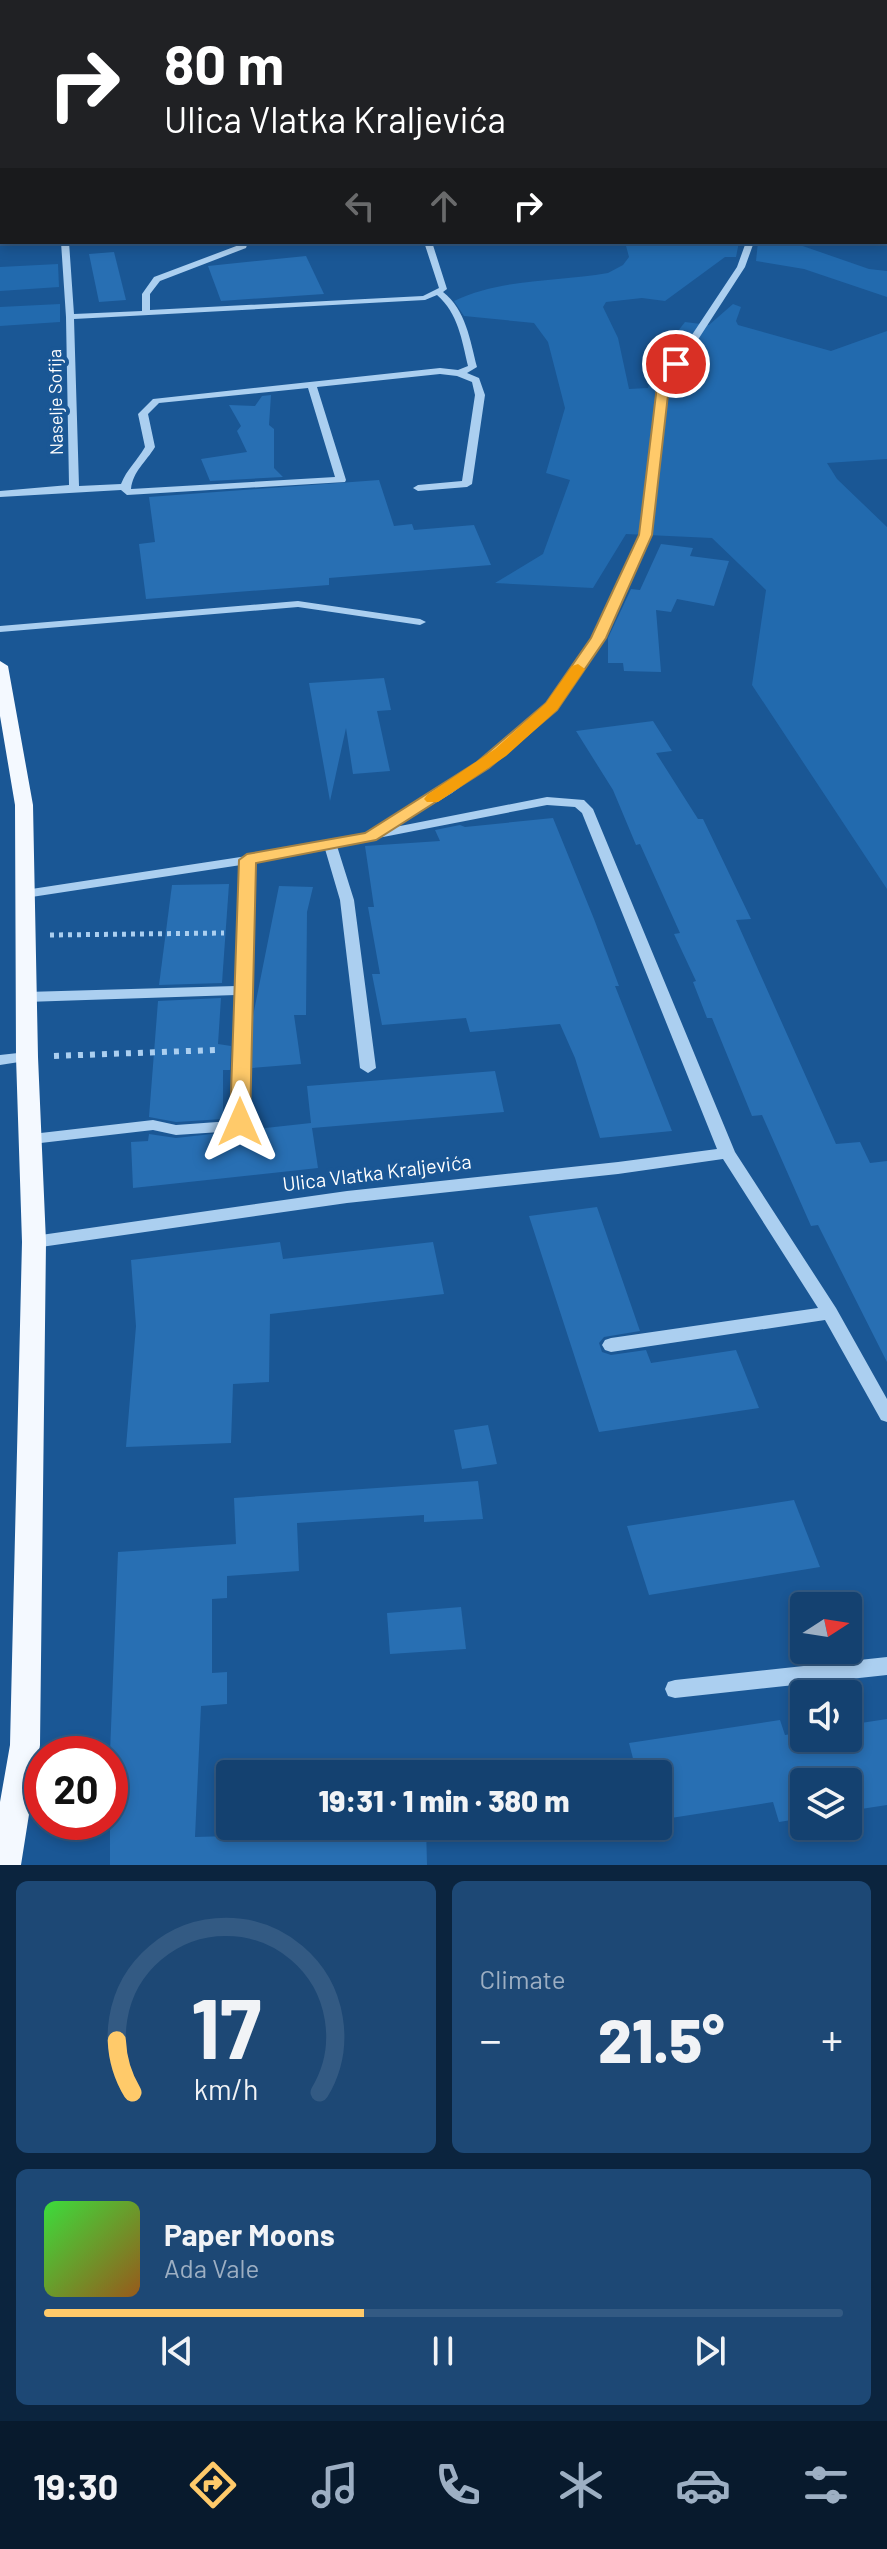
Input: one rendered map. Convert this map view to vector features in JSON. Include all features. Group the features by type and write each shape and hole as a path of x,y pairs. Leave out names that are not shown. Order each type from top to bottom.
{"main road":[{"path":"0,666 24,805 27,1057 34,1242 25,1745 5,1865"}],"street":[{"name":"Naselje Sofija","path":"65,244 74,488 66,489"},
{"path":"146,313 146,294 157,279 244,244"},
{"path":"70,317 425,298 443,289 429,244"},
{"path":"370,837 448,790 511,743 552,707 598,638 646,535 663,386 741,267 749,244"},
{"path":"439,293 449,299 459,318 473,367 459,373"},
{"path":"312,385 341,480 127,492 125,487 131,470 150,447 143,414 156,401 440,371 459,373 476,380 480,395 467,484 418,488"},
{"path":"0,494 125,487"},
{"path":"0,629 298,604 420,622"},
{"path":"25,894 247,860 547,801 579,803 588,812 727,1153 830,1313 887,1415"},
{"path":"330,845 347,900 368,1068"},
{"path":"32,1139 153,1125 176,1130 235,1126 240,1122 247,860"},
{"path":"26,997 243,990"},
{"path":"0,1060 27,1057"},
{"name":"Ulica Vlatka Kraljevića","path":"34,1242 347,1197 603,1170 727,1153"},
{"path":"611,1345 830,1313"},
{"path":"675,1689 887,1666"}],"path":[{"path":"25,934 247,933"},
{"path":"27,1057 241,1049"}],"shaded area":[{"path":"626,244 739,244 736,257 725,257 665,301 642,298 606,302 603,307 618,338 629,389 648,388 657,358 685,322 709,325 733,304 741,307 736,321 738,325 831,351 887,331 887,459 827,463 837,479 887,527 887,889 752,685 766,590 712,538 626,534 593,588 495,583 543,554 570,480 546,473 565,408 548,342 534,323 464,316 454,301 511,284 608,273 623,265 629,257"},
{"path":"758,244 797,244 869,269 887,271 887,297 804,269 756,261"},
{"path":"58,264 59,287 0,291 0,267"},
{"path":"60,304 60,322 0,326 0,307"}],"building":[{"path":"114,252 126,300 99,302 89,254"},
{"path":"306,256 324,294 221,301 208,266"},
{"path":"271,395 269,425 274,429 274,468 283,477 210,481 201,459 247,452 237,431 241,426 229,405 255,406 262,396"},
{"path":"379,480 394,526 412,524 414,530 474,525 491,565 329,578 329,585 146,599 139,544 155,542 149,497"},
{"path":"661,544 693,548 690,556 729,561 714,606 677,599 671,612 656,610 661,672 624,671 623,663 608,663 608,638 631,589 640,590"},
{"path":"384,678 391,710 377,711 390,771 353,774 346,728 330,801 309,683"},
{"path":"653,721 672,751 656,753 698,819 703,819 751,919 736,920 836,1144 860,1142 870,1163 887,1161 887,1362 818,1225 811,1226 762,1115 752,1116 712,1018 707,1018 693,982 696,981 674,934 680,933 640,844 636,845 613,790 576,731"},
{"path":"553,818 594,919 619,986 615,986 672,1131 600,1138 575,1058 560,1024 470,1032 466,1018 382,1025 372,974 380,974 368,907 374,907 365,846 440,841 435,830 460,825"},
{"path":"229,884 222,983 159,985 172,885"},
{"path":"279,886 313,887 307,912 306,1015 294,1015 301,1064 252,1068 253,1016"},
{"path":"221,998 218,1044 231,1046 230,1070 223,1070 223,1119 176,1122 149,1117 158,1001"},
{"path":"495,1071 504,1112 312,1128 318,1168 133,1188 131,1142 148,1141 149,1134 176,1138 311,1123 307,1086"},
{"path":"597,1207 640,1331 604,1337 599,1343 602,1352 611,1355 646,1350 651,1363 736,1350 759,1408 599,1432 529,1216"},
{"path":"280,1242 283,1259 433,1242 444,1294 270,1314 269,1382 233,1384 231,1443 126,1447 136,1326 131,1260"},
{"path":"488,1425 497,1464 462,1469 454,1430"},
{"path":"478,1481 483,1519 424,1522 424,1515 297,1523 299,1571 227,1576 227,1598 212,1599 212,1673 227,1672 227,1704 201,1706 195,1837 216,1836 216,1840 426,1840 427,1865 110,1865 110,1840 128,1840 128,1736 111,1736 118,1552 236,1544 234,1498"},
{"path":"794,1500 820,1567 649,1595 627,1526"},
{"path":"461,1607 466,1649 390,1654 387,1613"},
{"path":"887,1719 887,1805 862,1809 862,1768 790,1768 790,1820 779,1822 773,1802 672,1818 672,1760 633,1760 629,1743 780,1720 785,1735 790,1734 790,1752 862,1752 862,1723"}],"slow traffic":[{"path":"433,799 500,752 552,707 578,669"}],"route":[{"path":"240,1122 249,888 247,860 370,837 448,790 500,752 552,707 598,638 646,535 663,386 676,364"}]}
